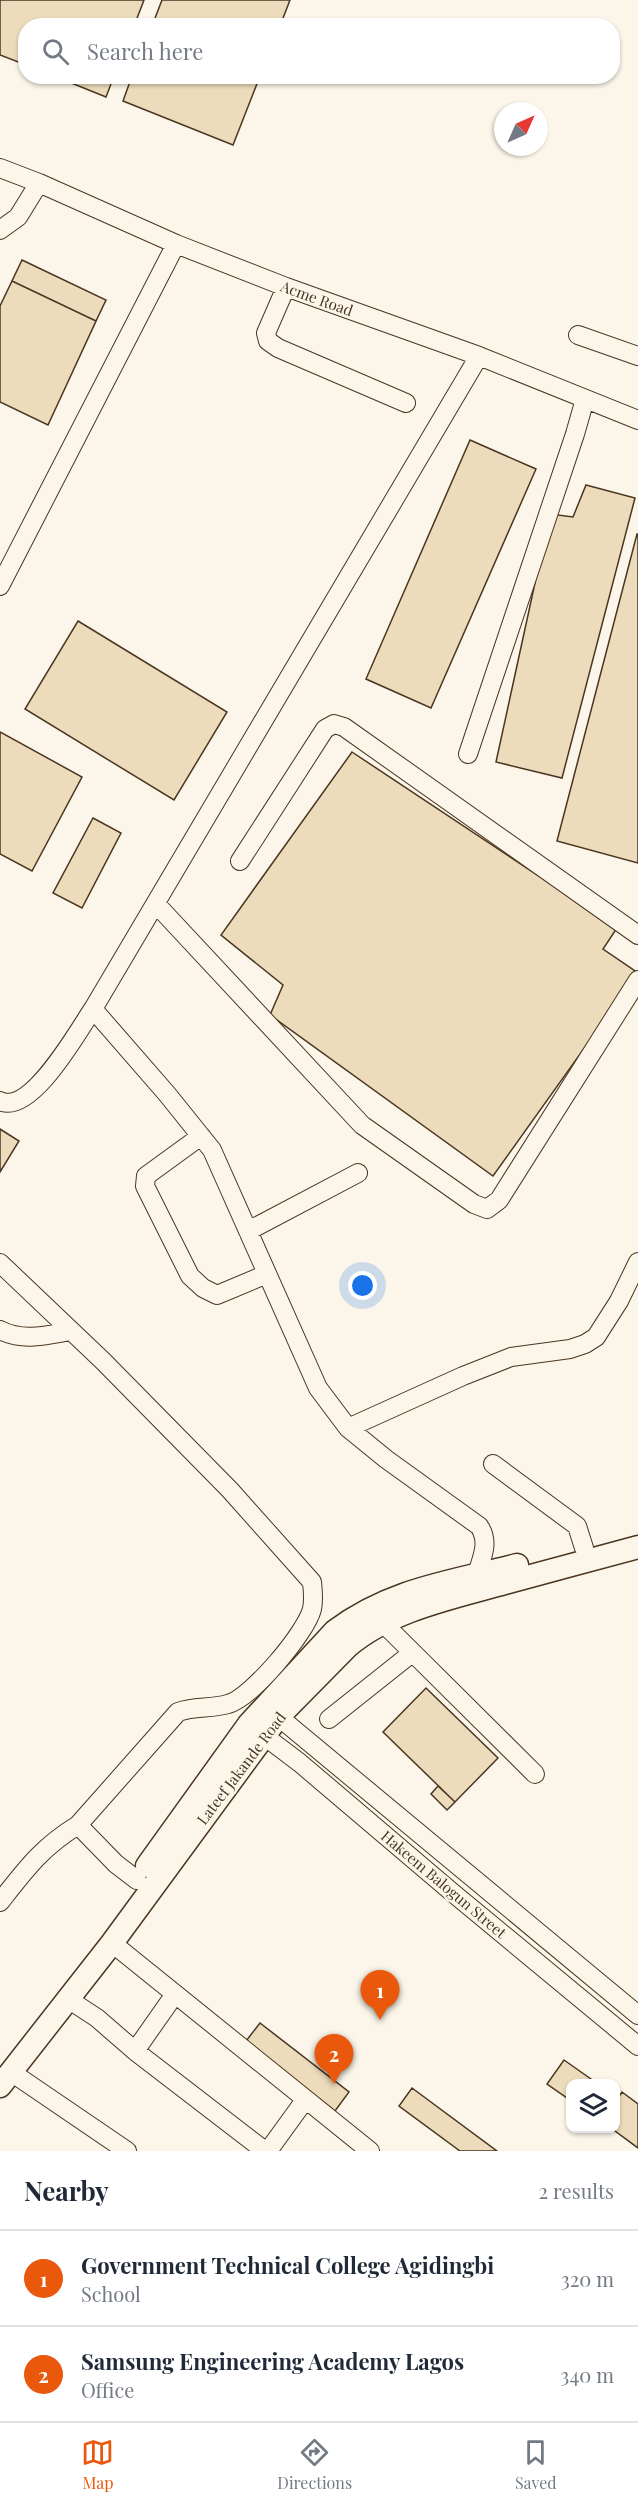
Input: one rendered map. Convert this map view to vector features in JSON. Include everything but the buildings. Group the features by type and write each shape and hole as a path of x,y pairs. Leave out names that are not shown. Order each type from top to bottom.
{"main road":[{"name":"Lateef Jakande Road","path":"4,2073 47,2002 137,1880 334,1631 351,1619 391,1598 432,1584 638,1533"},
{"name":"Lateef Jakande Road","path":"271,1711 360,1636 399,1615 465,1594 638,1547"},
{"name":"Lateef Jakande Road","path":"4,2073 68,1999 112,1943 256,1730"}],"street":[{"name":"Acme Road","path":"0,168 176,244 286,287 479,356 638,420"},
{"path":"0,230 18,217 39,183"},
{"path":"0,586 176,244"},
{"path":"286,287 266,333 268,341 278,348 406,403"},
{"path":"578,334 638,357"},
{"path":"0,1101 6,1104 22,1100 40,1085 93,1009 479,356"},
{"path":"468,754 585,399"},
{"path":"240,861 325,729 334,724 344,727 638,935"},
{"path":"156,904 362,1125 474,1204 487,1209 499,1200 638,980"},
{"path":"93,1009 212,1150 318,1388 348,1428 386,1460 479,1526 486,1543 477,1574"},
{"path":"201,1136 154,1168 146,1176 145,1186 190,1276 203,1288 217,1295 267,1274"},
{"path":"248,1231 358,1173"},
{"path":"348,1428 511,1357 570,1349 585,1344 596,1337 619,1301 638,1262"},
{"path":"0,1263 231,1490 312,1582 314,1597 306,1624 259,1684 243,1697 228,1704 189,1708 178,1712 78,1825 57,1838 34,1858 0,1902"},
{"path":"0,1330 10,1335 38,1337 71,1331"},
{"path":"493,1464 577,1526 584,1548"},
{"path":"383,1623 534,1774"},
{"path":"329,1719 412,1653"},
{"name":"Hakeem Balogun Street","path":"271,1711 638,2015"},
{"name":"Hakeem Balogun Street","path":"256,1730 300,1763 638,2046"},
{"path":"78,1825 116,1864 137,1880"},
{"path":"453,1893 469,1875"},
{"path":"112,1943 370,2151"},
{"path":"135,2051 175,1994"},
{"path":"68,1999 97,2018 135,2051 267,2151 305,2100"},
{"path":"4,2073 127,2151"}],"place":[{"name":"Government Technical College Agidingbi","path":"380,2020"},
{"name":"Samsung Engineering Academy Lagos","path":"334,2084"}]}
